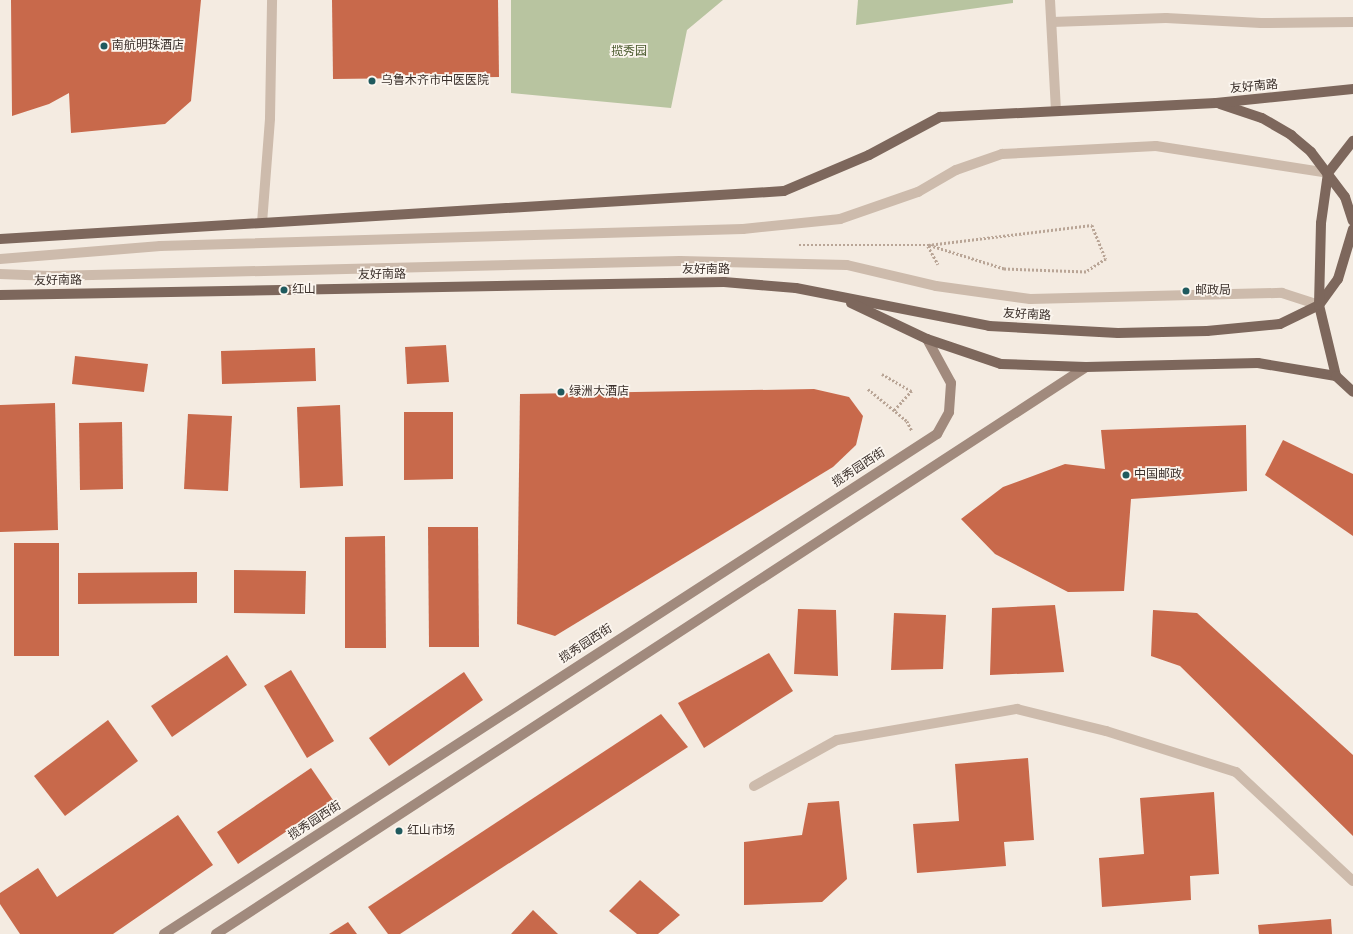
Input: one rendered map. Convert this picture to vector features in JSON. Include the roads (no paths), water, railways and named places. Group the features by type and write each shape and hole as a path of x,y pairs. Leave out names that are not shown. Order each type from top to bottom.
{"main road":[{"name":"友好南路","path":"0,239 784,191 869,155 940,117 1216,103 1353,89"},
{"path":"1216,103 1262,118 1291,135 1328,172 1345,197 1353,221"},
{"path":"1353,141 1328,172 1321,223 1319,305 1336,376 1353,392"},
{"name":"友好南路","path":"0,295 724,282 796,288 989,326 1118,333 1207,331 1280,324 1319,305 1338,279 1353,229"},
{"path":"839,297 927,339 1001,364 1086,367 1258,363 1336,376"}],"street":[{"path":"262,223 270,118 272,0"},
{"path":"1050,0 1056,111"},
{"path":"1052,22 1166,18 1261,24 1353,22"},
{"path":"0,259 160,246 743,229 840,219 918,192 956,170 1002,154 1156,146 1328,172"},
{"path":"0,274 51,276 680,261 839,265 936,286 1030,299 1282,293 1319,305"},
{"name":"揽秀园西街","path":"164,934 936,434 949,412 951,383 927,339"},
{"path":"216,934 1086,367"},
{"path":"754,786 838,740 1017,709 1106,731 1236,772 1353,881"}],"place":[{"name":"南航明珠酒店","path":"104,46"},
{"name":"乌鲁木齐市中医医院","path":"372,81"},
{"name":"红山","path":"284,290"},
{"name":"邮政局","path":"1186,291"},
{"name":"绿洲大酒店","path":"561,392"},
{"name":"中国邮政","path":"1126,475"},
{"name":"红山市场","path":"399,831"}],"park label":[{"name":"揽秀园","path":"629,52"}]}
